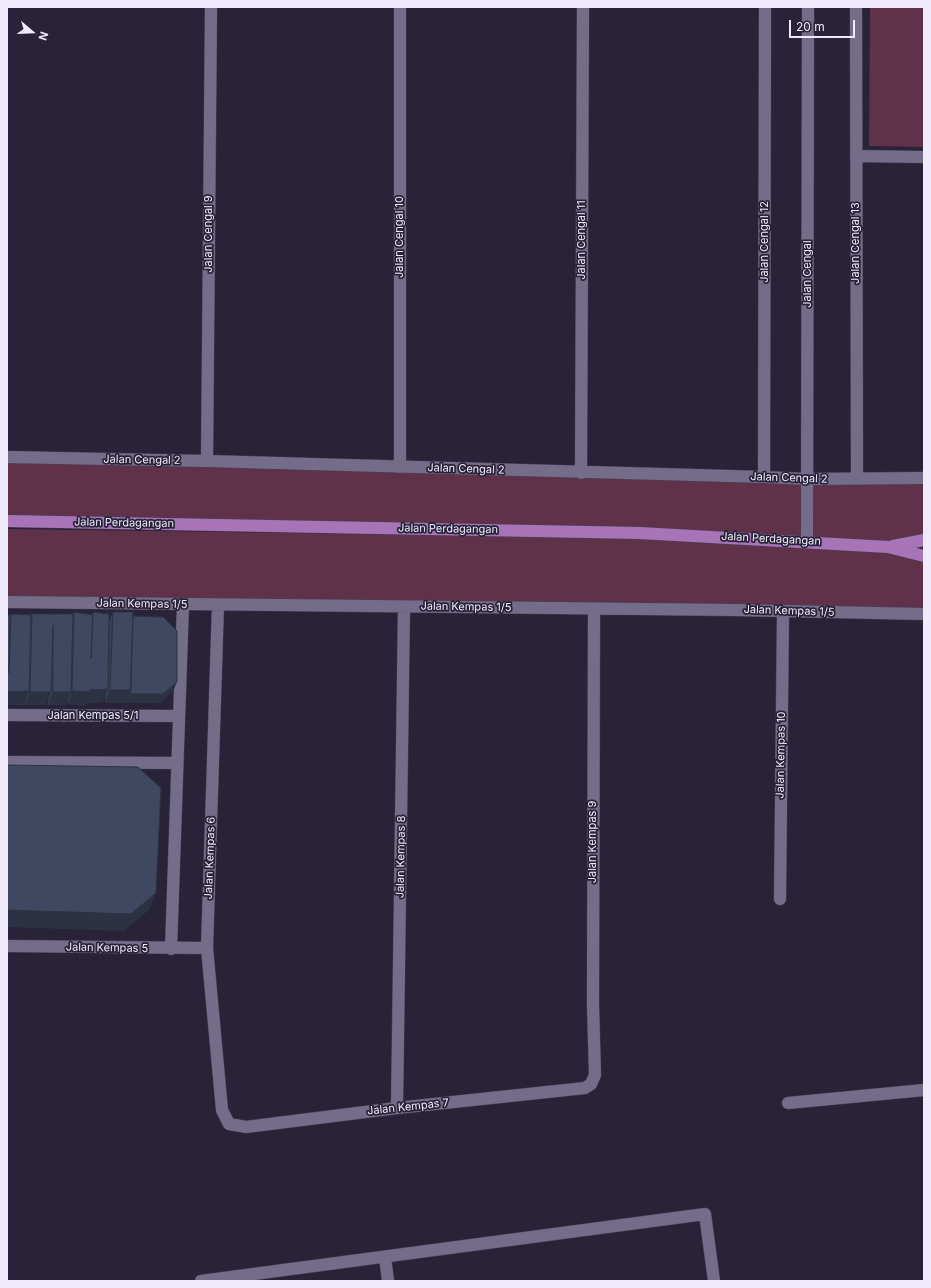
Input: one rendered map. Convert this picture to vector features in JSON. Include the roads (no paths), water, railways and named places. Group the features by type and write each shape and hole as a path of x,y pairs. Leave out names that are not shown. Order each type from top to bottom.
{"main road":[{"name":"Jalan Perdagangan","path":"7,521 632,532 888,546 924,556"},
{"name":"Jalan Perdagangan","path":"888,546 924,540"}],"street":[{"name":"Jalan Cengal 9","path":"207,461 211,7"},
{"name":"Jalan Cengal 10","path":"400,7 400,467"},
{"name":"Jalan Cengal 11","path":"582,473 584,7"},
{"name":"Jalan Cengal 12","path":"764,476 765,7"},
{"name":"Jalan Cengal","path":"807,541 808,7"},
{"name":"Jalan Cengal 13","path":"856,7 857,479"},
{"path":"856,156 924,157"},
{"name":"Jalan Cengal 2","path":"7,457 207,461 582,473 764,476 807,479 924,478"},
{"name":"Jalan Kempas 1/5","path":"7,602 924,614"},
{"path":"170,948 183,605"},
{"name":"Jalan Kempas 6","path":"218,605 207,948 222,1110"},
{"name":"Jalan Kempas 8","path":"398,1108 404,607"},
{"name":"Jalan Kempas 9","path":"594,609 593,1005 595,1074"},
{"name":"Jalan Kempas 10","path":"780,899 783,612"},
{"name":"Jalan Kempas 5/1","path":"7,715 179,716"},
{"path":"7,762 177,763"},
{"name":"Jalan Kempas 5","path":"7,946 207,948"},
{"name":"Jalan Kempas 7","path":"222,1110 229,1124 246,1127 398,1108 585,1088 591,1084 595,1074"},
{"path":"788,1103 924,1090"},
{"path":"201,1281 705,1214 714,1281"},
{"path":"385,1257 388,1281"}]}
